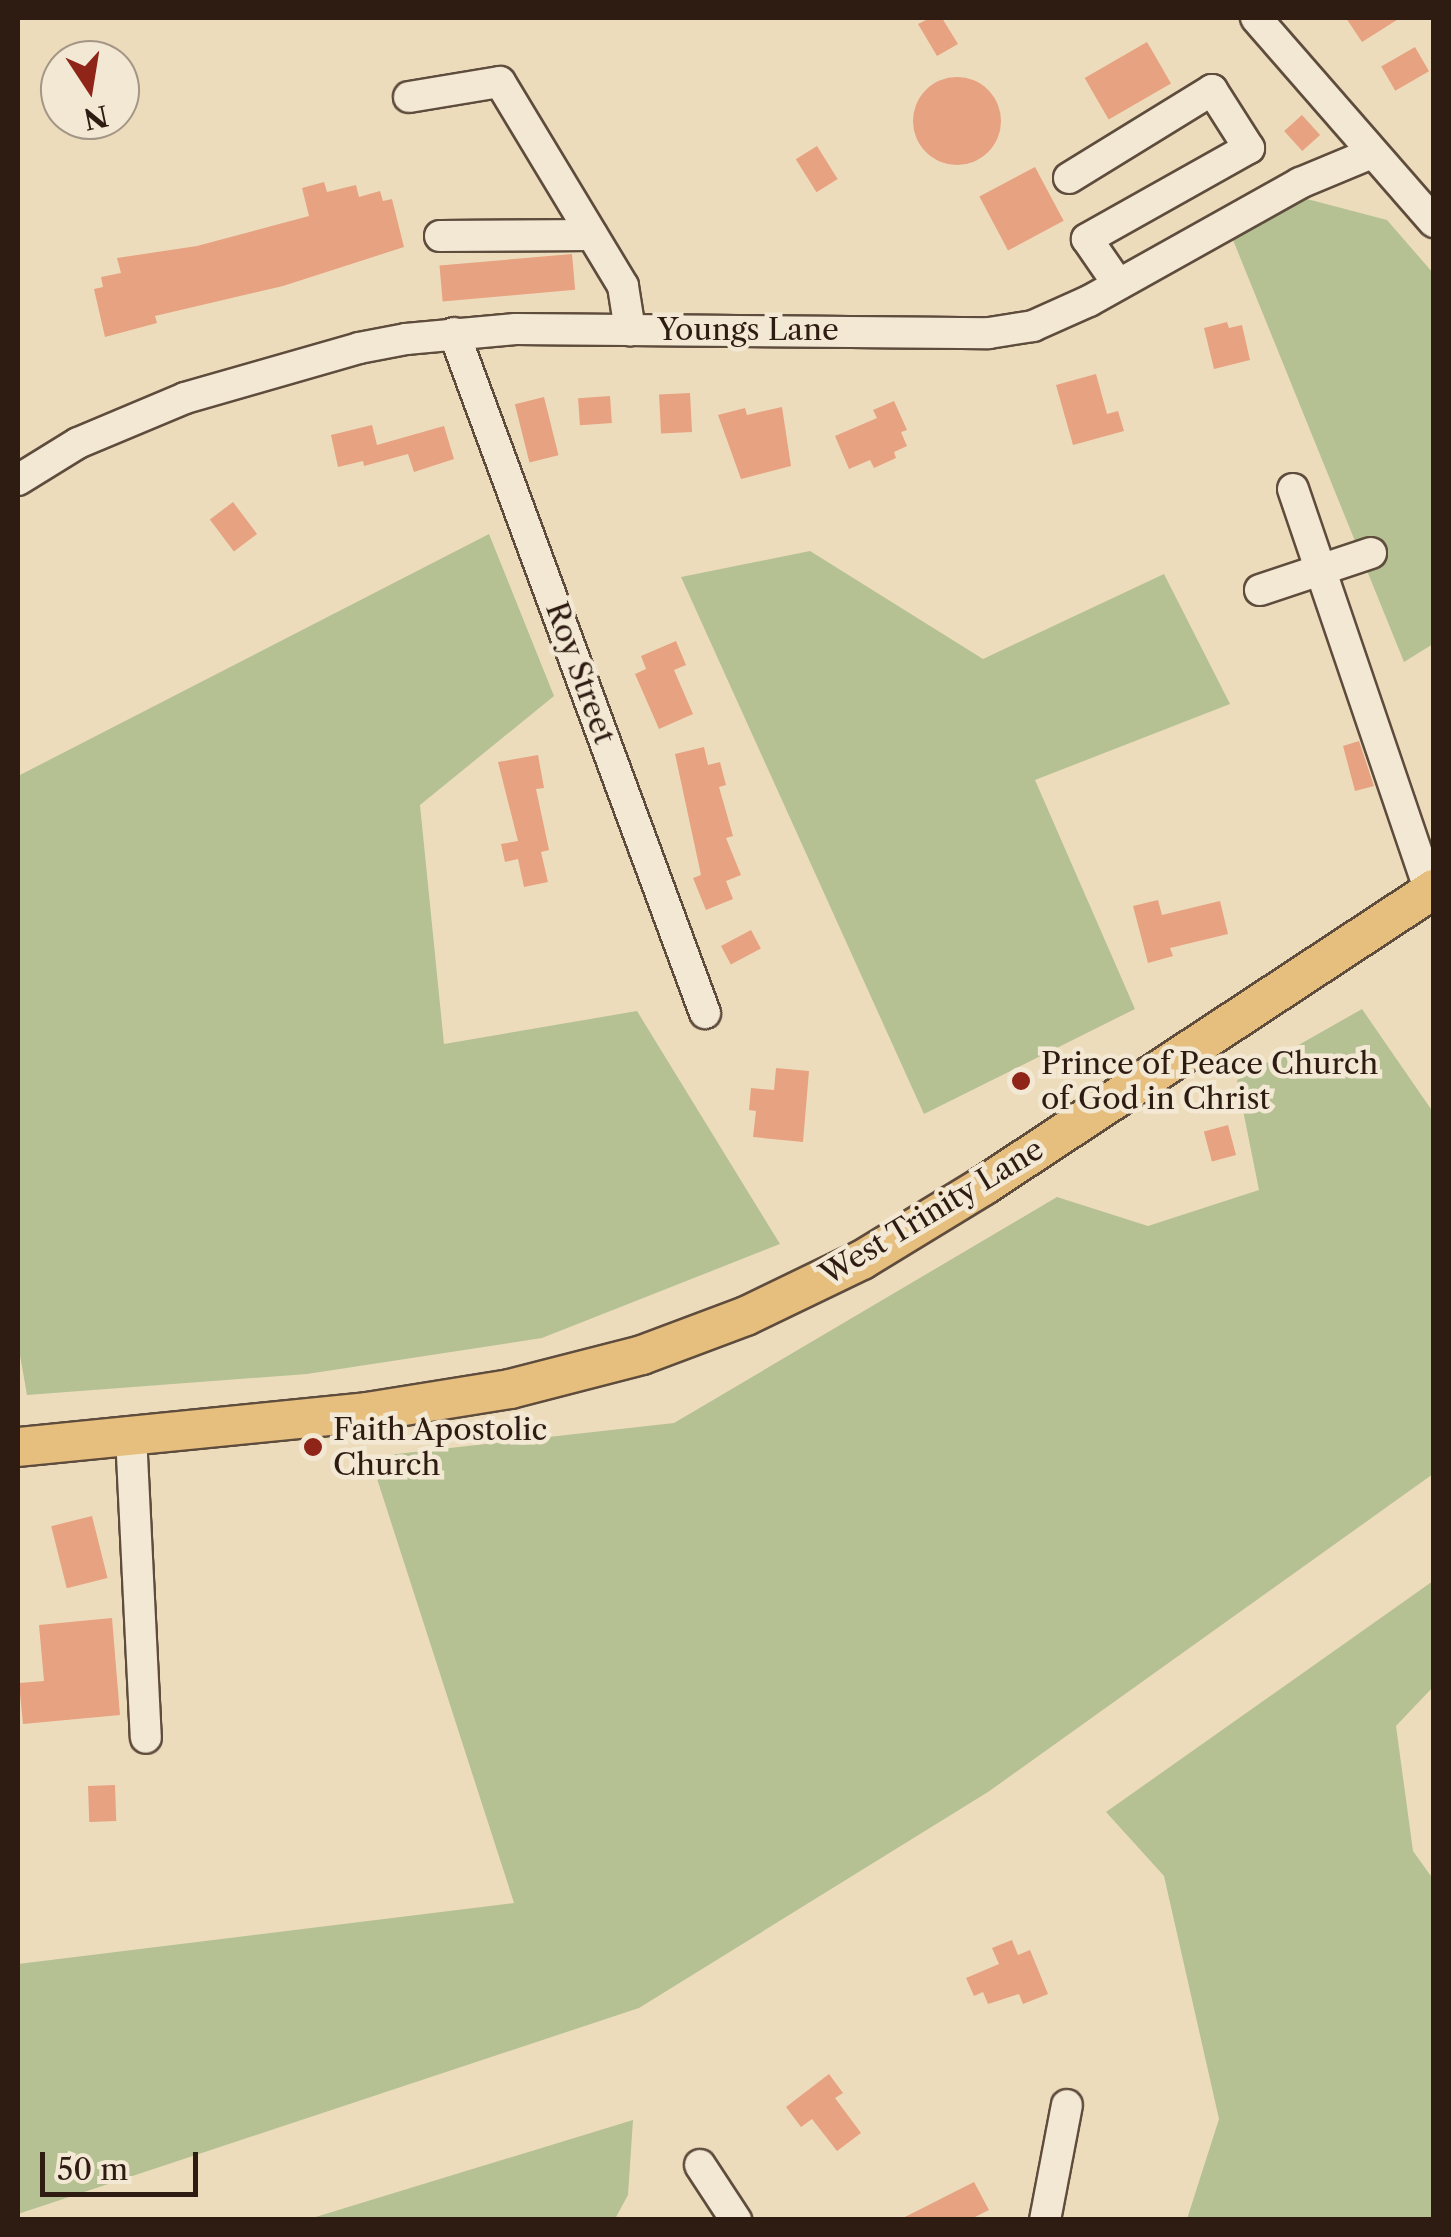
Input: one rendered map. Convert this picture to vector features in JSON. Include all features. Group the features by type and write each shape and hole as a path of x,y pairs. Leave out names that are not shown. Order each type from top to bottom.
{"main road":[{"name":"West Trinity Lane","path":"18,1447 367,1412 510,1389 642,1354 746,1316 862,1260 983,1186 1432,890"}],"street":[{"path":"1256,18 1433,221"},
{"path":"410,97 500,82 623,286 630,330"},
{"path":"1070,178 1212,90 1248,148 1088,239 1118,284"},
{"name":"Youngs Lane","path":"18,480 93,436 185,398 359,348 454,333 1000,332 1033,326 1118,284 1300,182 1372,153"},
{"path":"440,236 592,234"},
{"name":"Roy Street","path":"454,333 705,1014"},
{"path":"1293,489 1432,890"},
{"path":"1260,590 1371,553"},
{"path":"131,1435 146,1738"},
{"path":"1045,2220 1067,2105"},
{"path":"700,2165 736,2220"}],"green space":[{"path":"1307,199 1387,220 1433,273 1433,644 1404,662 1233,240"},
{"path":"489,534 554,696 420,805 444,1044 637,1011 780,1244 542,1338 307,1374 27,1395 18,1344 18,776"},
{"path":"810,551 983,659 1164,574 1230,704 1035,780 1135,1009 924,1114 681,577"},
{"path":"1362,1009 1433,1112 1433,1474 988,1792 639,2008 18,2214 18,1964 514,1903 370,1457 674,1423 1057,1197 1148,1226 1259,1190 1237,1080"},
{"path":"1433,1581 1433,1687 1396,1726 1413,1851 1433,1879 1433,2219 1187,2219 1219,2119 1164,1876 1106,1812"},
{"path":"633,2120 628,2195 615,2219 309,2219"}],"building":[{"path":"942,18 958,44 937,56 918,24"},
{"path":"1346,18 1400,18 1362,42"},
{"path":"1147,42 1171,84 1109,120 1085,78"},
{"path":"1415,47 1429,71 1395,91 1381,66"},
{"path":"957,77 988,90 1001,121 988,152 957,165 926,152 913,121 926,90"},
{"path":"1302,115 1320,135 1302,151 1284,131"},
{"path":"817,146 838,179 816,192 796,159"},
{"path":"1035,167 1064,221 1008,250 979,197"},
{"path":"324,182 327,192 356,185 359,197 380,191 383,201 392,199 404,247 283,286 155,316 157,323 105,337 94,289 103,287 101,277 121,273 117,258 197,246 309,216 302,188"},
{"path":"572,254 575,290 443,301 440,266"},
{"path":"1227,322 1229,328 1242,325 1250,360 1214,369 1204,328"},
{"path":"1096,374 1107,414 1118,411 1124,431 1073,445 1056,385"},
{"path":"690,393 692,432 661,434 659,395"},
{"path":"610,396 612,423 580,425 578,398"},
{"path":"544,397 559,455 529,462 515,404"},
{"path":"894,401 907,430 901,432 907,446 894,452 896,458 874,468 870,460 849,469 835,436 877,418 873,410"},
{"path":"782,407 791,466 741,479 718,415 745,408 747,415"},
{"path":"372,425 377,445 444,426 454,459 414,472 408,454 364,466 363,461 338,467 331,435"},
{"path":"233,502 257,534 234,551 210,519"},
{"path":"676,641 686,665 674,670 693,714 659,729 635,674 646,669 641,656"},
{"path":"1359,741 1374,786 1355,791 1343,746"},
{"path":"704,747 708,765 720,762 726,785 719,787 733,836 726,838 741,875 726,881 733,899 706,910 693,878 701,875 675,754"},
{"path":"538,755 544,788 536,789 549,850 541,852 548,882 524,887 518,859 505,862 501,844 518,841 498,762"},
{"path":"1158,900 1162,915 1220,901 1228,934 1170,948 1173,956 1148,963 1133,906"},
{"path":"751,930 761,949 731,965 721,946"},
{"path":"776,1068 809,1071 803,1142 753,1137 756,1111 749,1110 751,1088 774,1090"},
{"path":"1228,1125 1236,1155 1212,1161 1204,1131"},
{"path":"92,1516 107,1578 67,1588 51,1526"},
{"path":"112,1618 120,1715 23,1724 19,1683 44,1681 39,1625"},
{"path":"115,1785 116,1821 89,1822 88,1786"},
{"path":"1012,1940 1018,1955 1030,1950 1048,1994 1023,2004 1019,1994 988,2004 983,1992 974,1996 966,1978 999,1964 992,1948"},
{"path":"829,2074 843,2093 835,2098 861,2133 837,2151 812,2119 801,2127 786,2107"},
{"path":"974,2182 989,2210 969,2220 899,2220"}],"place":[{"name":"Prince of Peace Church of God in Christ","path":"1021,1081"},
{"name":"Faith Apostolic Church","path":"313,1447"}]}
